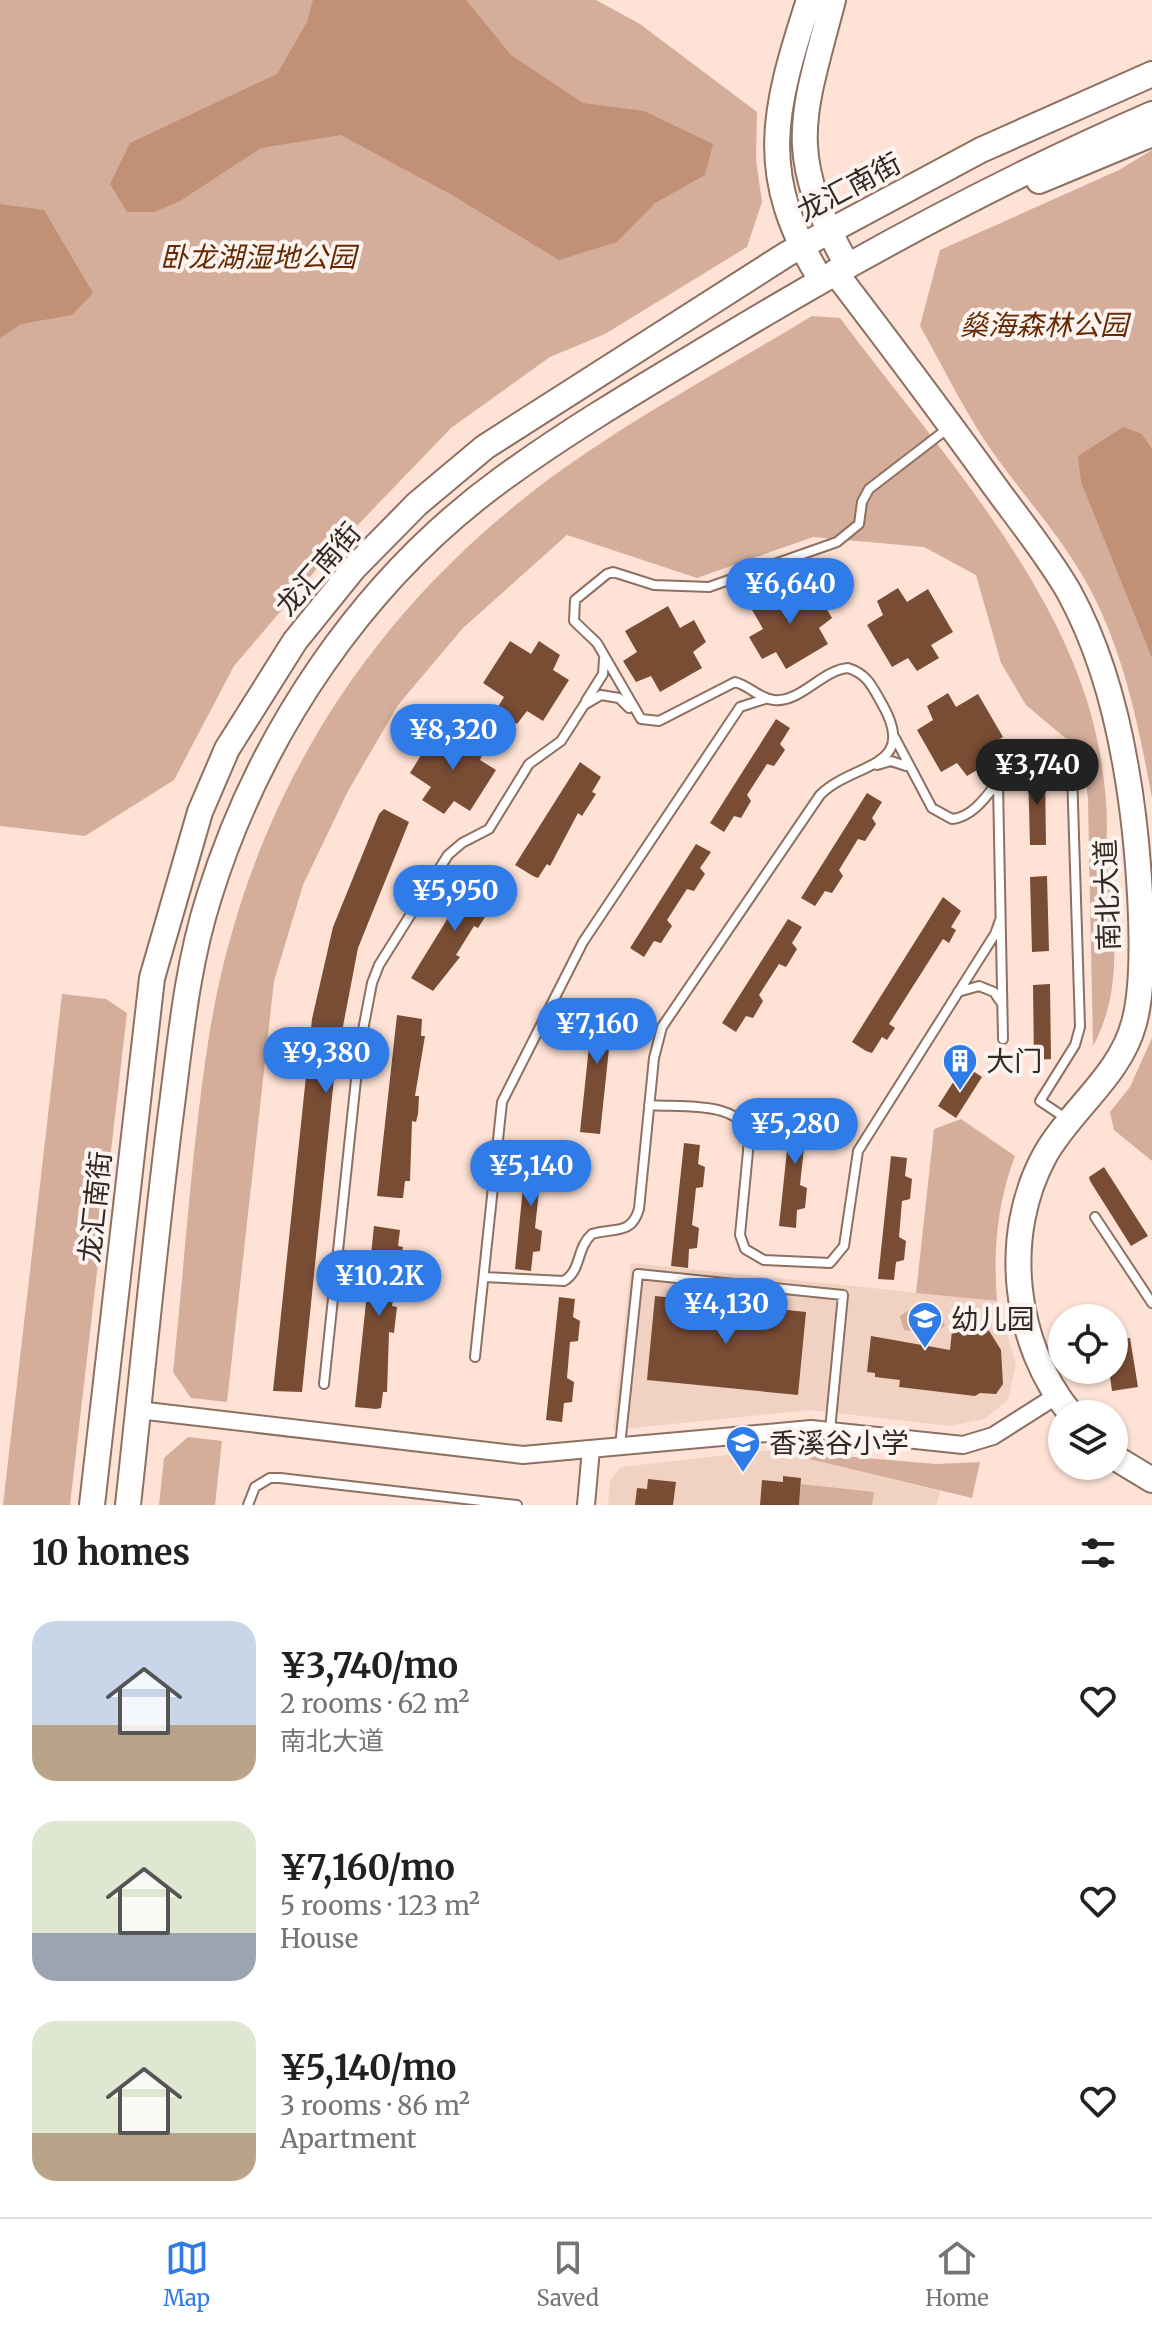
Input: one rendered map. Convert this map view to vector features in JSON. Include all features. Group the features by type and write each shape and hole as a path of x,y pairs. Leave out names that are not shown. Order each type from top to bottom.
{"main road":[{"path":"809,0 787,70 774,153 781,194 800,247 834,272"},
{"path":"833,0 804,112 803,152 809,186 828,232 834,272"},
{"name":"龙汇南街","path":"92,1505 152,978 200,812 227,749 295,641 354,568 417,504 485,447 800,247 981,150 1152,74"},
{"path":"128,1505 188,984 208,898 264,763 325,658 382,588 439,532 500,480 597,415 834,272 1063,152 1152,114"},
{"path":"921,225 1152,134"},
{"name":"南北大道","path":"834,272 951,426 1069,593 1108,690 1126,768 1134,826 1140,946 1135,1023 1121,1054 1045,1155 1028,1197 1019,1243 1019,1290 1027,1331 1061,1400"},
{"path":"1128,1465 1152,1480"}],"street":[{"path":"138,1410 512,1454 620,1447 786,1429 830,1430 963,1445 993,1436 1048,1412"},
{"path":"586,1505 591,1449"}],"lane":[{"path":"635,714 603,654 572,614 575,600 600,577 613,572 654,585 709,587 837,542 859,524 862,502 869,489 951,426"},
{"path":"324,1384 359,1051 375,974 448,855 456,847 489,829 529,764 561,741 603,674 603,654"},
{"path":"740,707 766,699 785,700 829,673 848,668 867,678 894,724 894,737 909,769 938,814 952,819 975,811 990,812 997,822"},
{"path":"584,705 596,696 611,695 619,698 635,714 648,721 659,721 726,684 738,683 751,687 766,699"},
{"path":"475,1357 500,1116 506,1095 583,942 740,707 743,691 738,683"},
{"path":"877,765 894,737"},
{"path":"975,811 1022,756 1039,750 1062,758 1072,772 1080,1027 1075,1045 1040,1101 1070,1121"},
{"path":"484,1277 546,1283 564,1281 576,1270 581,1247 592,1234 624,1231 631,1226 639,1209 656,1046 668,1017 820,795 844,777 877,765 891,761 909,769"},
{"path":"1000,780 997,822 1003,1039"},
{"path":"649,1105 726,1112 740,1117 749,1131 740,1235 745,1249 764,1260 830,1263 844,1246 858,1151 995,934 1000,920"},
{"path":"957,993 979,986 994,992 1002,1004"},
{"path":"1095,1217 1152,1303"},
{"path":"620,1447 638,1274 843,1295 830,1430"},
{"path":"248,1505 255,1487 262,1481 280,1478 517,1505"}],"shaded area":[{"path":"313,0 466,0 511,55 583,103 644,111 713,144 705,175 655,203 617,242 559,260 452,195 341,135 261,148 180,201 154,212 127,212 110,184 130,143 277,74 307,22"},
{"path":"0,204 44,210 93,293 72,315 21,324 0,338"},
{"path":"1123,427 1142,434 1152,449 1152,658 1081,482 1078,456"},
{"path":"631,1263 997,1301 1016,1364 1008,1400 985,1419 950,1426 810,1410 613,1430"},
{"name":"香溪谷小学","path":"771,1450 940,1491 937,1505 608,1505 610,1481 621,1467"}],"green space":[{"name":"卧龙湖湿地公园","path":"0,0 596,0 640,24 757,112 756,160 762,202 747,247 605,334 550,357 451,428 326,558 234,666 174,780 85,836 0,826"},
{"name":"燊海森林公园","path":"1152,150 1152,798 1136,719 1104,617 1068,552 983,438 920,326 940,250 1119,170"},
{"path":"812,316 840,318 956,468 1030,577 1060,633 1084,691 1104,779 1106,860 1114,934 1109,1002 1093,1046 1088,799 1084,764 1077,748 1026,705 1001,663 976,575 924,547 813,537 697,578 567,535 463,628 398,705 348,791 303,885 274,981 227,1402 191,1398 173,1372 210,1030 227,950 251,873 282,799 319,730 363,664 413,603 469,545 532,492 634,422"},
{"path":"62,994 106,999 127,1013 70,1505 3,1505"},
{"path":"1152,1038 1152,1161 1114,1130 1110,1112 1130,1087"},
{"path":"961,1119 1015,1156 998,1227 997,1301 916,1293 934,1129"},
{"path":"911,1309 940,1313 945,1326 933,1334 904,1330 900,1316"},
{"path":"188,1437 222,1441 215,1505 159,1505 164,1458"},
{"path":"771,1450 936,1464 980,1462 972,1498"},
{"path":"801,1484 874,1492 872,1505 799,1505"}],"building":[{"path":"794,582 806,604 819,596 832,618 819,628 828,644 786,669 776,652 762,659 749,637 763,629 751,608"},
{"path":"898,588 907,602 928,589 953,632 931,645 939,658 917,671 908,658 892,667 867,625 883,615 877,601"},
{"path":"668,606 680,628 694,620 706,642 693,652 702,668 660,692 651,676 636,682 623,661 637,652 625,631"},
{"path":"510,641 531,654 539,641 560,655 553,670 569,680 543,721 527,711 517,724 496,710 504,697 483,683"},
{"path":"948,693 956,707 978,694 1003,737 981,750 989,763 967,776 957,763 941,772 917,730 933,720 927,706"},
{"path":"776,719 790,728 780,744 785,750 774,766 767,764 747,795 751,801 741,818 734,816 724,832 710,823"},
{"path":"436,731 458,745 466,732 487,745 480,760 496,770 470,811 454,801 444,814 422,800 431,787 410,773"},
{"path":"580,762 601,777 592,792 596,794 582,816 578,813 550,866 547,864 538,878 515,865"},
{"path":"1028,770 1045,770 1046,845 1030,845"},
{"path":"867,793 882,802 872,818 876,824 865,841 858,839 839,870 843,876 832,893 825,891 815,906 801,898"},
{"path":"384,809 409,822 358,948 335,1068 302,1392 273,1391 312,1019 333,927 379,814"},
{"path":"696,844 711,852 700,868 705,874 694,891 687,889 667,920 672,926 661,943 654,941 644,957 630,948"},
{"path":"475,874 497,890 488,904 492,906 478,928 474,926 456,955 460,957 433,991 411,978"},
{"path":"1047,876 1049,951 1032,952 1030,877"},
{"path":"943,897 961,911 951,927 956,930 949,943 943,939 889,1024 895,1028 887,1040 882,1037 872,1053 866,1051 852,1042"},
{"path":"788,919 802,927 792,943 797,949 786,967 779,964 759,995 763,1001 753,1018 746,1016 736,1032 722,1023"},
{"path":"1050,984 1051,1059 1034,1060 1033,985"},
{"path":"594,999 614,1001 600,1134 580,1132"},
{"path":"397,1015 422,1019 421,1036 425,1036 415,1096 419,1096 418,1114 416,1122 412,1121 410,1181 405,1181 403,1198 377,1196"},
{"name":"大门","path":"964,1065 982,1077 956,1118 938,1106"},
{"path":"792,1103 808,1105 806,1124 813,1127 811,1147 804,1148 800,1185 807,1188 805,1208 797,1210 796,1228 779,1226"},
{"path":"684,1143 700,1145 698,1164 705,1167 703,1187 696,1188 692,1225 699,1228 697,1248 689,1249 688,1268 671,1266"},
{"path":"527,1146 544,1148 542,1167 549,1170 546,1190 539,1191 535,1228 542,1231 540,1251 533,1252 531,1271 515,1269"},
{"path":"891,1156 907,1158 905,1176 912,1179 910,1199 902,1201 899,1237 906,1241 904,1260 896,1262 894,1280 878,1279"},
{"path":"1104,1167 1148,1236 1131,1246 1090,1181 1089,1177"},
{"path":"374,1226 400,1230 398,1246 403,1247 392,1306 397,1307 394,1333 389,1332 387,1392 383,1392 381,1408 376,1409 355,1407"},
{"path":"655,1296 806,1312 798,1395 647,1380"},
{"path":"559,1297 575,1299 573,1317 580,1321 578,1341 570,1342 567,1378 574,1382 572,1402 564,1403 562,1422 546,1420"},
{"path":"953,1321 985,1324 1001,1350 1003,1384 996,1394 980,1393 975,1396 899,1387 900,1380 875,1377 875,1373 867,1372 871,1336 950,1350"},
{"path":"1128,1338 1138,1387 1112,1391 1111,1384 1128,1384"},
{"path":"783,1476 801,1478 799,1505 760,1505 762,1480 783,1482"},
{"path":"648,1479 676,1482 673,1505 635,1505 637,1488 647,1489"}],"place":[{"name":"大门","path":"960,1092"},
{"name":"幼儿园","path":"925,1350"},
{"name":"香溪谷小学","path":"743,1474"}]}
